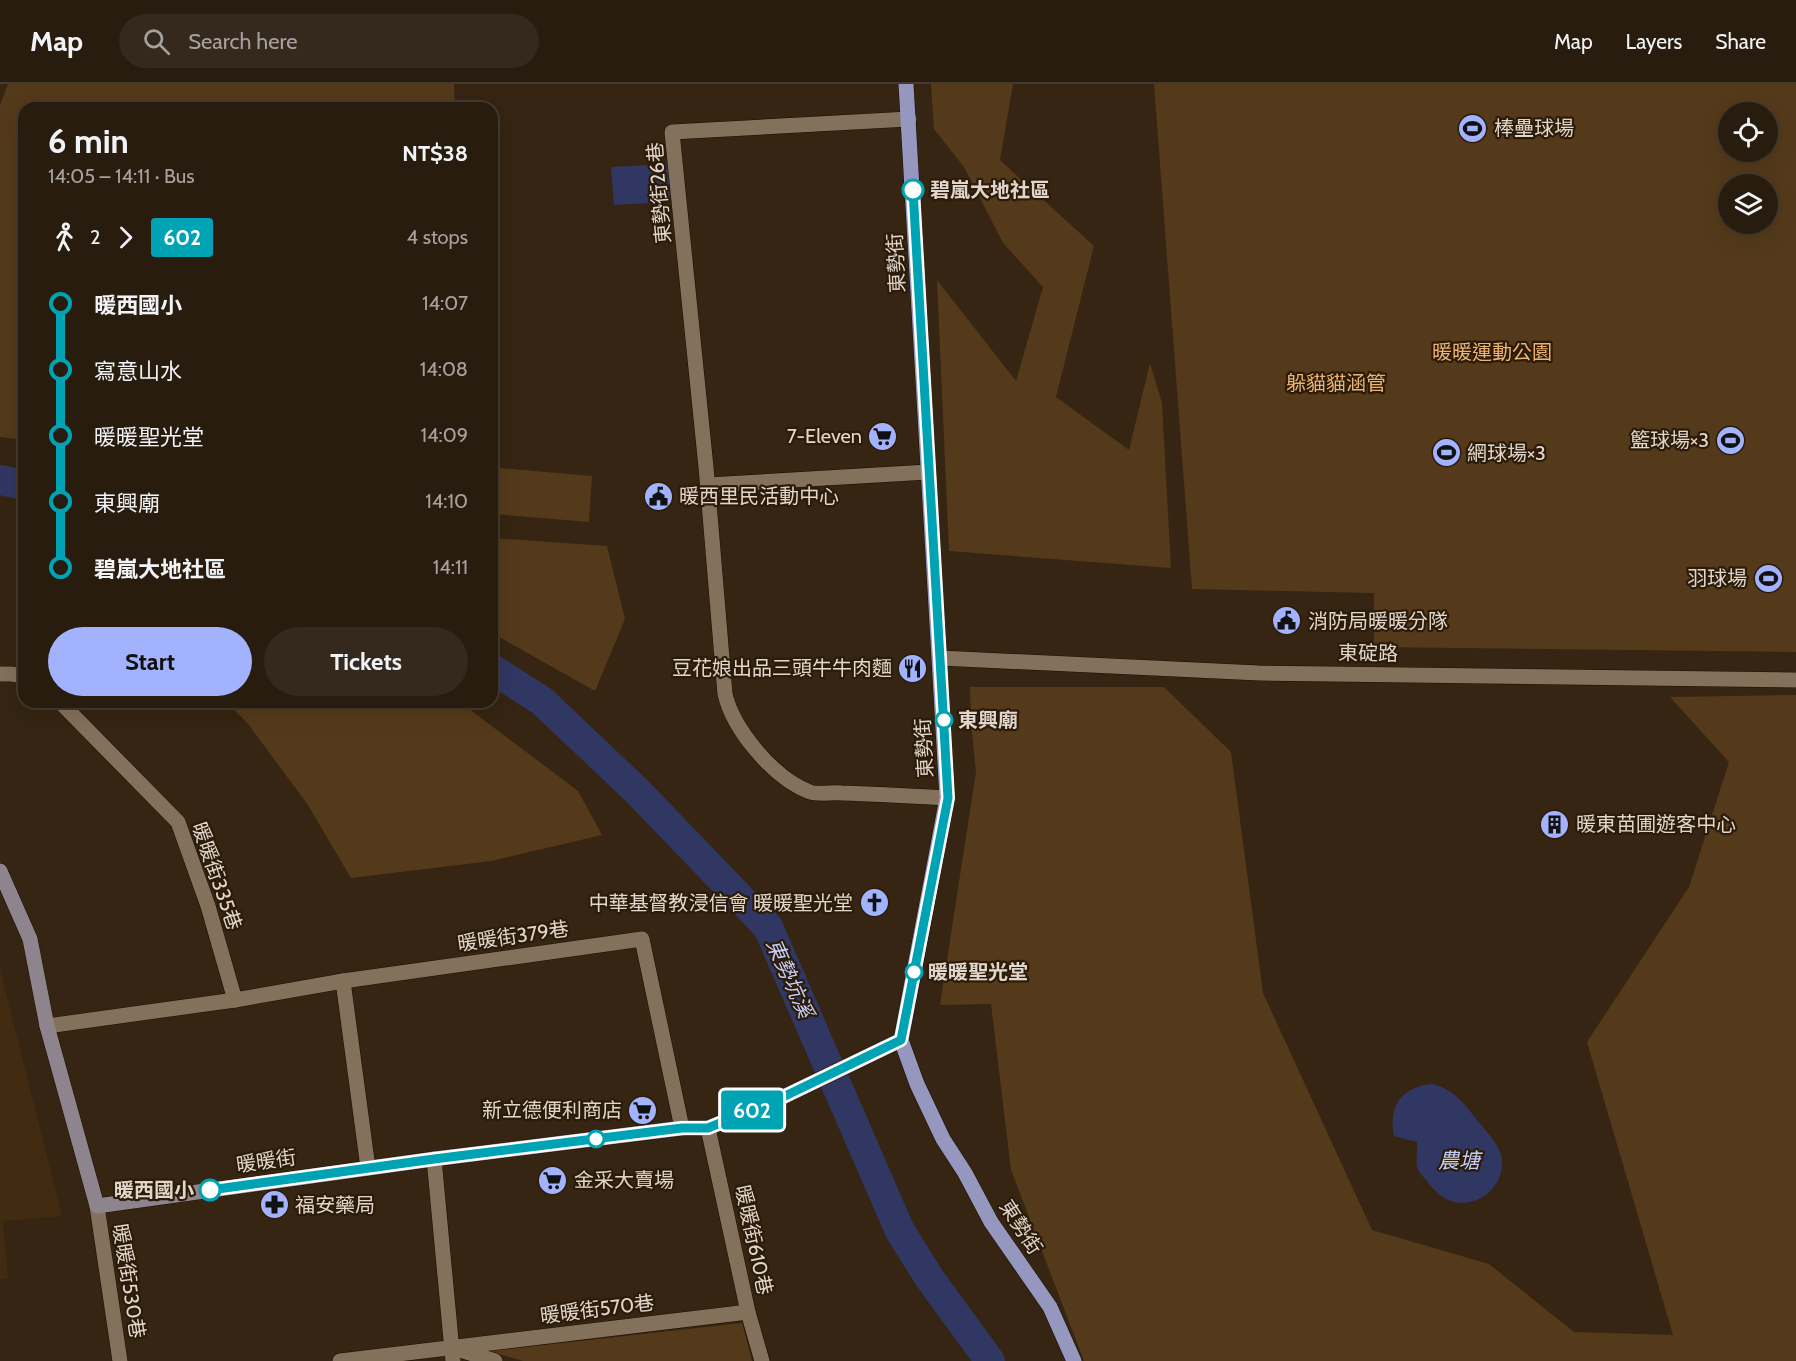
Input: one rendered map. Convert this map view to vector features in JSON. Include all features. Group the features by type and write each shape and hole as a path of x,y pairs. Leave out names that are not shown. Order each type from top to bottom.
{"main road":[{"name":"東勢街","path":"906,84 948,798 901,1040 917,1084 943,1139 965,1173 991,1222 1050,1307 1074,1361"}],"street":[{"name":"東勢街26巷","path":"909,119 672,132 708,484 728,709 764,758 790,782 812,793 948,798"},
{"path":"708,484 928,472"},
{"name":"東碇路","path":"940,658 1258,673 1796,680"},
{"path":"0,674 18,675"},
{"name":"暖暖街335巷","path":"66,708 178,822 208,906 235,1000"},
{"path":"0,871 30,939 47,1026 97,1206"},
{"name":"暖暖街379巷","path":"47,1026 642,939 682,1128"},
{"path":"343,981 368,1168"},
{"name":"暖暖街","path":"97,1206 434,1159 682,1128 708,1128 783,1097 901,1040"},
{"name":"暖暖街610巷","path":"708,1128 748,1311 762,1361"},
{"path":"434,1159 452,1354"},
{"name":"暖暖街530巷","path":"97,1206 120,1361"},
{"name":"暖暖街570巷","path":"452,1354 748,1311"},
{"path":"340,1361 452,1354 495,1361"}],"shaded area":[{"name":"暖西國小","path":"0,970 62,1216 3,1221 8,1278 0,1280"}],"green space":[{"path":"8,84 454,84 455,102 18,102 18,439 0,437 0,105"},
{"path":"931,84 1013,84 1000,160 1094,246 1056,397 1129,450 1150,363 1162,403 1171,568 949,551 937,280 1016,381 1043,287 1003,243 964,167 934,129"},
{"name":"暖暖運動公園","path":"1154,84 1796,84 1796,652 1374,647 1374,593 1192,589"},
{"path":"498,468 592,476 589,522 498,514"},
{"path":"498,538 607,546 625,619 595,691 498,636"},
{"path":"970,687 1164,687 1231,752 1263,993 1372,1230 1489,1264 1574,1332 1673,1335 1587,1042 1689,887 1729,762 1670,697 1796,695 1796,1361 1084,1361 1011,1170 991,1004 940,1005 976,772"},
{"path":"233,708 468,708 578,791 602,835 491,861 351,878 308,805 248,724"},
{"path":"742,1323 752,1361 523,1361 489,1351"}],"water":[{"path":"668,164 670,202 614,205 611,167"},
{"name":"農塘","path":"1433,1084 1447,1090 1463,1103 1491,1137 1501,1155 1501,1174 1497,1183 1483,1197 1475,1201 1455,1202 1439,1194 1418,1170 1417,1142 1394,1136 1393,1116 1405,1093"}],"waterway":[{"name":"東勢坑溪","path":"0,480 18,484"},
{"name":"東勢坑溪","path":"498,673 542,701 637,791 768,927 900,1231 930,1279 990,1361"}],"bus line":[{"name":"602","path":"210,1190 456,1156 682,1128 708,1128 783,1097 901,1040 948,798 913,190"}],"place":[{"name":"棒壘球場","path":"1473,128"},
{"name":"碧嵐大地社區","path":"913,190"},
{"name":"7-Eleven","path":"883,436"},
{"name":"籃球場×3","path":"1730,440"},
{"name":"網球場×3","path":"1446,453"},
{"name":"暖西里民活動中心","path":"658,496"},
{"name":"羽球場","path":"1768,578"},
{"name":"消防局暖暖分隊","path":"1287,621"},
{"name":"豆花娘出品三頭牛牛肉麵","path":"913,668"},
{"name":"東興廟","path":"944,720"},
{"name":"暖東苗圃遊客中心","path":"1555,824"},
{"name":"中華基督教浸信會 暖暖聖光堂","path":"874,903"},
{"name":"暖暖聖光堂","path":"914,972"},
{"name":"新立德便利商店","path":"643,1110"},
{"name":"金采大賣場","path":"553,1180"},
{"name":"暖西國小","path":"210,1190"},
{"name":"福安藥局","path":"274,1205"}],"park label":[{"name":"躲貓貓涵管","path":"1336,383"}]}
